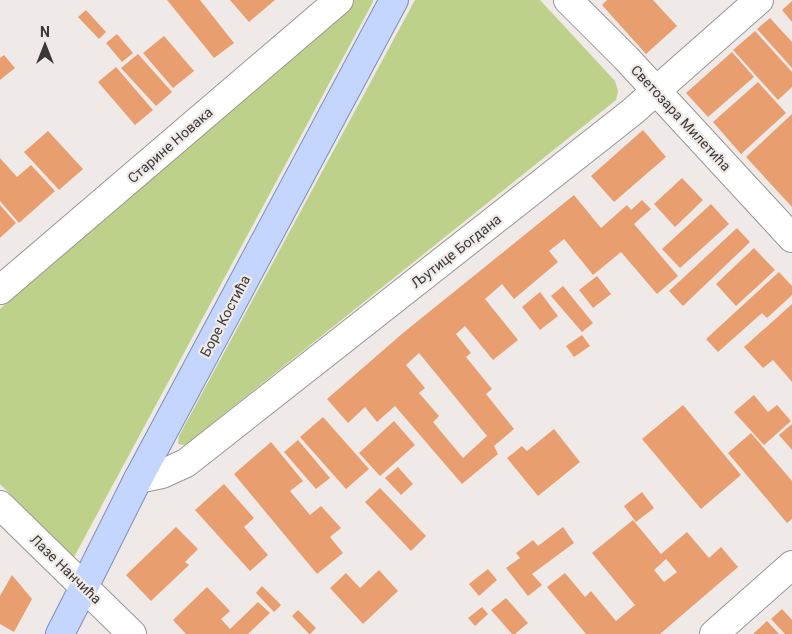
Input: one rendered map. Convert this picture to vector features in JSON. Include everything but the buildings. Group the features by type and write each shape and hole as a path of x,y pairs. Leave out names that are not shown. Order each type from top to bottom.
{"main road":[{"name":"Боре Костића","path":"60,634 138,479 394,0"}],"street":[{"name":"Старине Новака","path":"0,290 339,0"},
{"name":"Светозара Милетића","path":"568,0 626,58 792,238"},
{"name":"Љутице Богдана","path":"138,479 162,474 186,463 632,112 759,0"},
{"name":"Лазе Нанчића","path":"0,504 132,634"},
{"path":"714,634 792,565"}],"green space":[{"path":"350,0 373,0 373,2 74,557 0,484 0,309"},
{"path":"415,0 540,0 615,81 618,91 616,100 189,442 184,445 178,444 179,436"}]}
